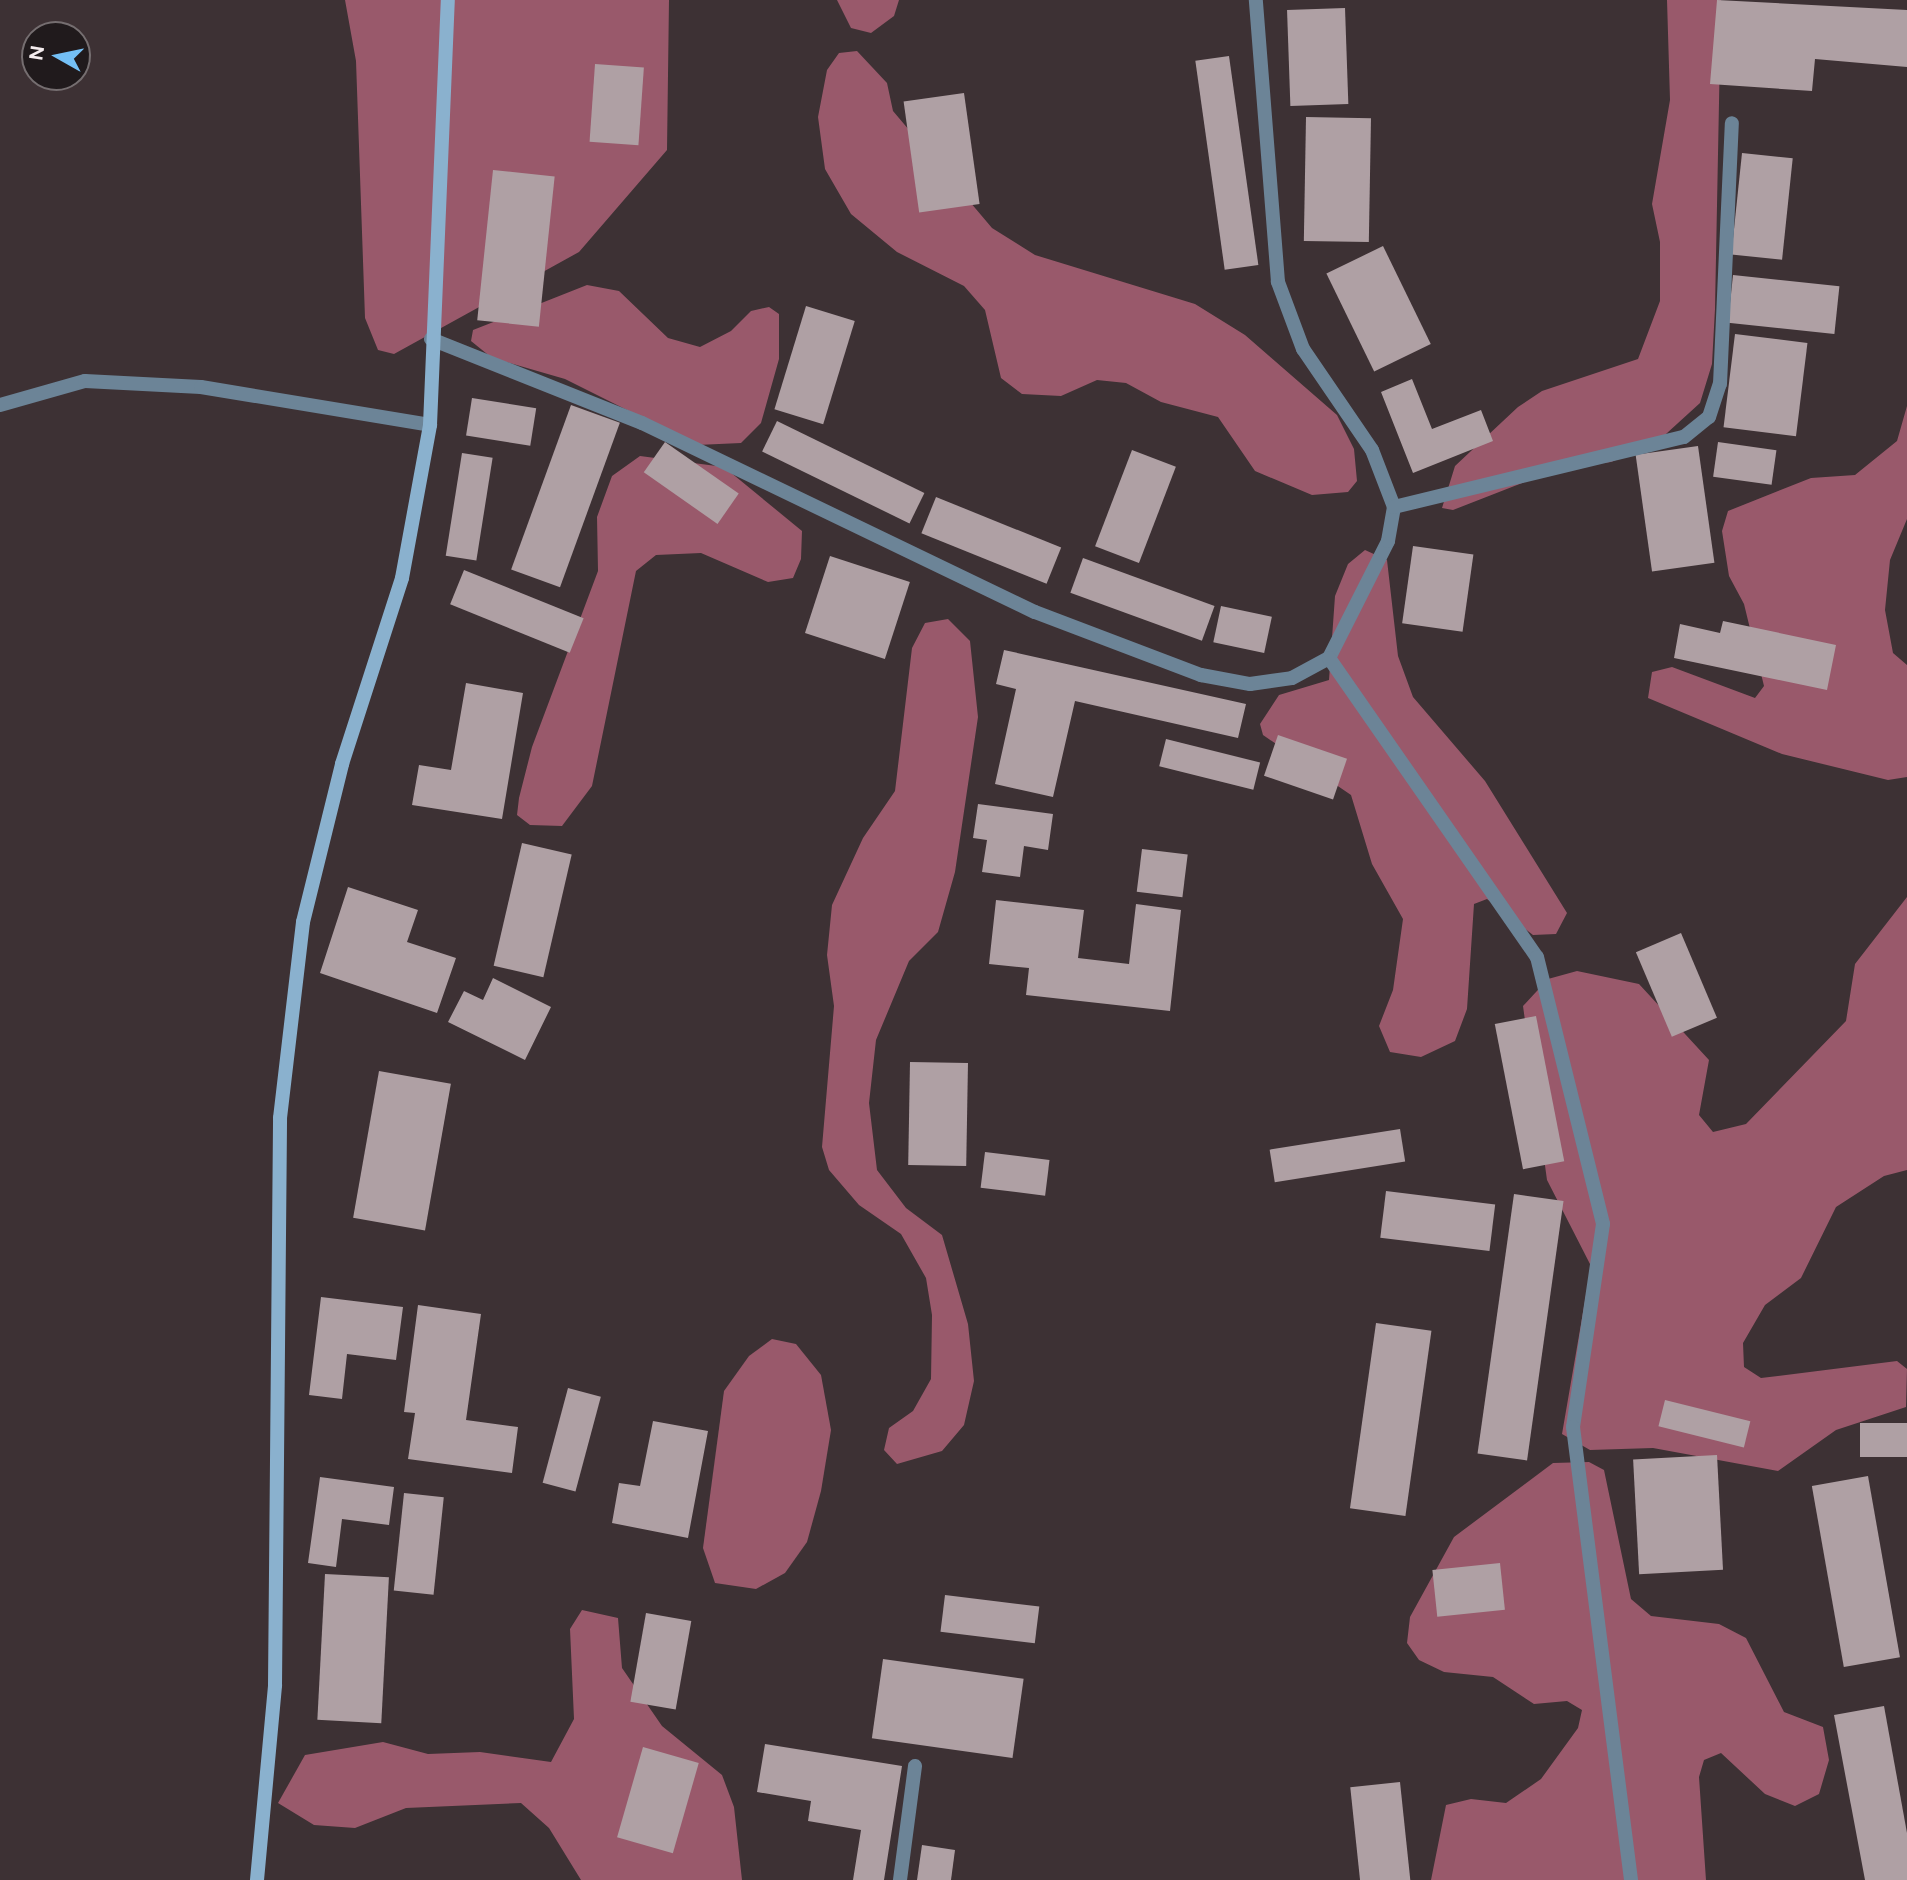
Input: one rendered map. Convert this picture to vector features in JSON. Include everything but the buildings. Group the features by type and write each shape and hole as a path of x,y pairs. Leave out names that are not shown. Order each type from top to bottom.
{"main road":[{"path":"257,1880 275,1685 280,1118 303,922 342,764 402,578 430,425 431,339 448,0"}],"street":[{"path":"431,339 642,423 1035,612 1201,675 1250,684 1281,680 1329,658 1388,541 1394,507 1372,450 1303,349 1278,282 1256,0"},
{"path":"1394,507 1684,437 1703,423 1720,384 1732,122"},
{"path":"0,405 85,381 201,387 430,425"},
{"path":"1329,658 1538,957 1603,1224 1573,1427 1631,1880"},
{"path":"900,1880 915,1766"}],"shaded area":[{"path":"345,0 669,0 667,150 579,252 394,354 378,350 365,318 356,61"},
{"path":"837,0 899,0 894,16 871,33 851,28"},
{"path":"1667,0 1721,0 1715,309 1712,364 1700,403 1655,444 1611,462 1561,468 1453,510 1442,508 1455,466 1518,407 1542,391 1638,359 1660,301 1660,242 1652,204 1670,100"},
{"path":"857,51 887,83 893,111 992,228 1035,255 1195,304 1245,335 1337,415 1354,449 1357,481 1348,492 1312,495 1255,471 1218,417 1161,402 1126,383 1097,380 1061,396 1022,394 1001,378 985,310 964,286 897,252 851,214 825,169 818,117 827,70 839,53"},
{"path":"587,285 619,291 668,338 700,347 731,331 751,311 769,307 779,314 779,359 761,423 741,443 697,445 565,379 492,358 471,341 473,330"},
{"path":"1907,406 1907,519 1890,560 1885,610 1893,653 1907,665 1907,777 1888,780 1782,754 1648,698 1652,672 1672,667 1755,698 1764,686 1744,604 1729,576 1722,531 1728,511 1811,478 1855,475 1897,441"},
{"path":"640,456 724,467 802,531 801,559 793,578 768,582 701,553 656,555 636,571 592,786 562,826 530,825 517,815 519,798 532,747 598,571 597,517 612,476"},
{"path":"1365,550 1387,560 1398,656 1413,697 1485,781 1567,913 1556,934 1533,935 1487,899 1474,904 1467,1009 1455,1041 1421,1057 1390,1052 1379,1026 1393,990 1403,919 1372,864 1351,795 1263,735 1260,724 1279,695 1329,680 1335,596 1348,564"},
{"path":"948,619 970,641 978,717 955,872 938,932 909,961 876,1040 869,1103 877,1170 906,1208 942,1235 968,1324 974,1381 964,1425 942,1451 897,1464 884,1450 889,1428 913,1411 931,1379 932,1315 926,1278 901,1234 859,1205 829,1170 822,1147 834,1006 827,955 832,905 863,838 895,791 912,648 925,623"},
{"path":"1907,897 1907,1170 1884,1176 1836,1207 1801,1278 1765,1305 1743,1343 1744,1367 1761,1378 1897,1361 1907,1369 1906,1407 1836,1430 1778,1471 1653,1448 1590,1450 1562,1434 1591,1266 1547,1180 1523,1006 1548,979 1577,971 1639,984 1709,1060 1699,1115 1713,1132 1746,1124 1846,1021 1855,964"},
{"path":"772,1339 796,1344 821,1375 831,1430 821,1491 807,1542 785,1573 756,1589 715,1583 703,1548 724,1391 749,1356"},
{"path":"1589,1462 1604,1470 1631,1599 1651,1616 1719,1624 1746,1638 1784,1712 1823,1727 1829,1760 1819,1794 1795,1806 1765,1794 1721,1753 1704,1760 1699,1777 1706,1880 1431,1880 1446,1805 1471,1799 1506,1803 1541,1779 1578,1728 1582,1710 1567,1701 1534,1704 1493,1677 1444,1672 1419,1660 1407,1643 1410,1617 1454,1537 1553,1463"},
{"path":"582,1610 618,1618 622,1668 662,1726 722,1775 734,1807 742,1880 581,1880 549,1828 521,1803 406,1808 355,1828 314,1825 278,1803 305,1755 383,1742 428,1754 480,1752 551,1762 574,1719 570,1629"}]}
